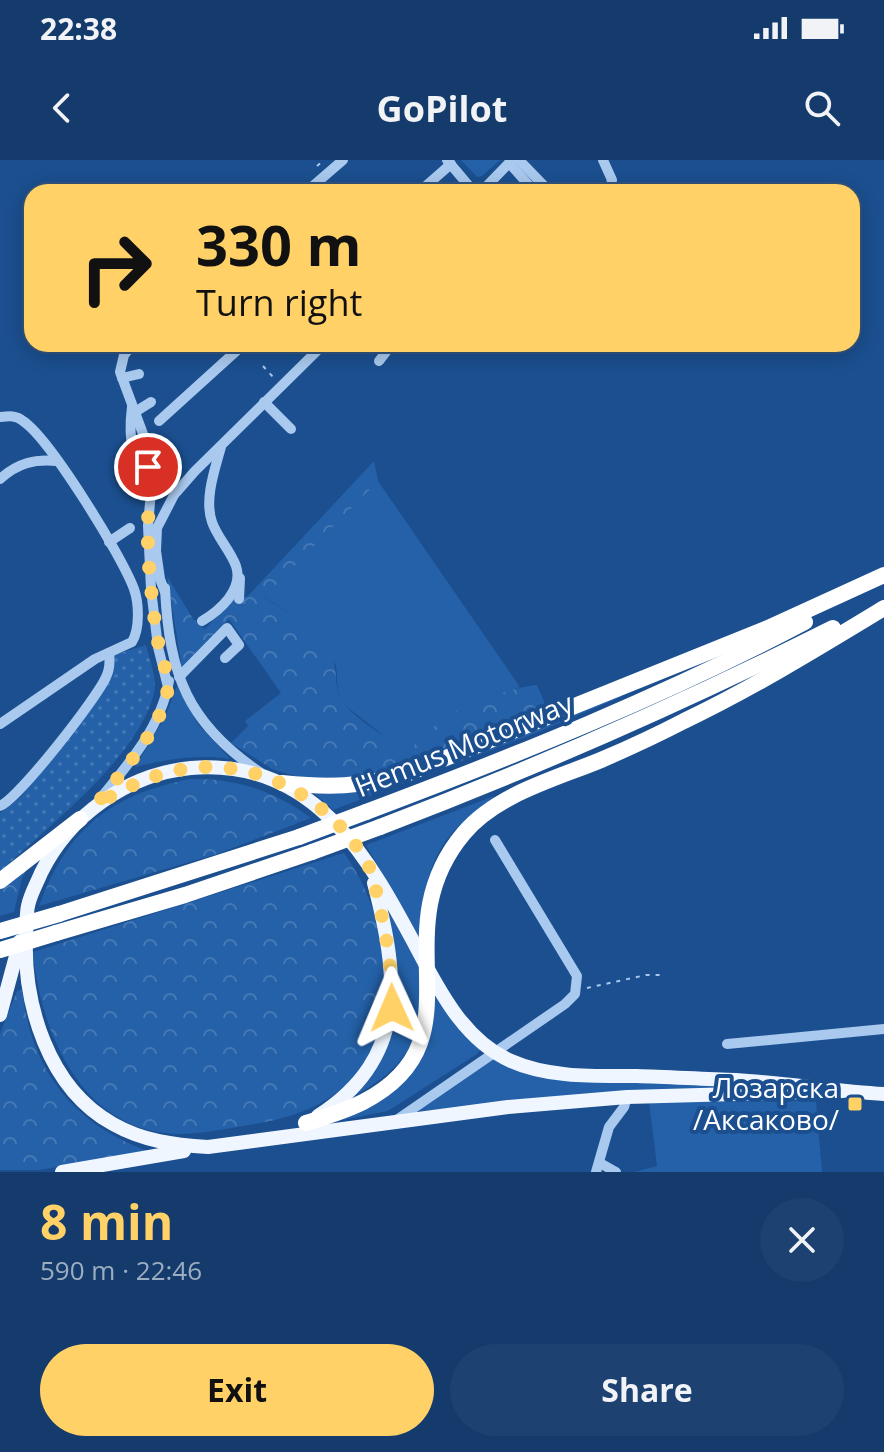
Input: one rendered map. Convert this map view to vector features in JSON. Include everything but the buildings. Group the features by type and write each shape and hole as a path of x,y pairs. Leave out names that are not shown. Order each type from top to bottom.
{"highway":[{"path":"282,783 320,787 364,786 406,774 884,578"},
{"name":"Hemus Motorway","path":"0,931 299,837 476,770 691,678 884,578"},
{"name":"Hemus Motorway","path":"0,950 185,895 312,852 509,777 690,698 884,601"},
{"path":"306,1123 366,1101 399,1074 420,1044 426,1023 427,935 434,887 446,858 476,821 519,794 615,754 752,687 884,608"},
{"path":"0,881 80,819"}],"main road":[{"path":"0,1015 28,906 48,859 80,819 96,805 144,780 188,769 214,768 266,776 320,807 357,847 455,1014 493,1051 513,1062 583,1076 761,1082 884,1094"},
{"path":"270,1138 306,1123 334,1105 366,1074 379,1052 392,1008 390,953 370,867"},
{"path":"28,906 25,957 33,1008 42,1036 66,1083 96,1113 140,1137 166,1144 208,1147"},
{"path":"62,1172 208,1147 508,1107 627,1097 843,1091"}],"street":[{"path":"315,184 343,160"},
{"path":"603,160 611,184"},
{"path":"489,184 513,161"},
{"path":"513,161 529,184"},
{"path":"513,161 540,184"},
{"path":"428,184 449,162 467,184"},
{"path":"96,805 148,734 168,687 152,647 148,526 151,491 134,464 130,428 134,408 122,378 121,361 127,352"},
{"path":"159,421 235,352"},
{"path":"266,776 230,750 210,730 191,705 179,677 161,551 165,515 182,485 316,352"},
{"path":"379,361 386,352"},
{"path":"122,378 139,374"},
{"path":"134,408 151,402"},
{"path":"264,402 291,429"},
{"path":"0,417 22,419 57,461 129,577 137,602 135,639 127,646 95,659 0,724"},
{"path":"221,445 209,506 212,522 237,568 241,589 239,599"},
{"path":"0,479 19,464 57,461"},
{"path":"109,542 130,528"},
{"path":"202,621 225,604 235,585 237,568"},
{"path":"179,677 227,628 239,645 225,658"},
{"path":"0,806 23,789 98,690 109,667 109,653"},
{"path":"390,1124 571,1000 577,989 577,976 495,840"},
{"path":"727,1044 884,1029"},
{"path":"616,1172 598,1168 609,1127 624,1107 627,1097"}],"path":[{"path":"317,166 324,160"},
{"path":"328,184 329,179"},
{"path":"263,366 273,377"},
{"path":"577,989 646,975 664,975"}],"green space":[{"path":"461,160 500,160 477,177"},
{"path":"374,461 378,481 264,597 307,625 322,639 333,659 339,695 349,710 407,749 455,712 516,689 537,685 548,711 373,777 305,779 272,769 231,743 248,726 245,721 281,693 229,619 182,668 167,576 193,619 205,629 231,601 248,596"},
{"path":"378,481 520,687 447,716 419,744 407,749 393,743 342,703 336,665 307,625 263,596"},
{"path":"146,645 155,688 145,717 130,742 89,790 0,872 0,813 22,796 102,687 111,656"},
{"path":"177,686 198,724 230,759 182,758 135,767 165,717"},
{"path":"617,695 623,696 536,733 333,810 314,793 355,793 385,785"},
{"path":"190,779 223,781 254,788 283,800 311,818 217,854 39,906 63,856 95,820 137,795"},
{"path":"494,796 456,829 438,853 428,880 420,939 366,845"},
{"path":"344,853 361,881 374,912 382,946 385,981 382,1015 372,1047 355,1075 329,1098 296,1114 261,1123 192,1133 165,1133 135,1125 109,1111 87,1091 69,1067 55,1040 44,1011 33,952"},
{"path":"31,861 22,878 14,912 0,916 0,888"},
{"path":"386,903 419,963 420,1011 416,1029 401,1060 390,1072 341,1103 366,1079"},
{"path":"431,984 481,1049 477,1054 388,1111 302,1128 359,1106 411,1064"},
{"path":"22,989 35,1045 60,1091 99,1126 150,1152 39,1170 0,1170 0,1034 17,991"},
{"path":"492,1059 745,1088 417,1111"},
{"path":"816,1101 822,1172 635,1172 657,1166 649,1102"}],"place":[{"name":"Лозарска /Аксаково/","path":"855,1104"}],"route":[{"path":"148,467 151,491 148,526 151,589 158,647 168,687 148,734 96,805 144,780 188,769 214,768 266,776 300,793 339,825 370,867 390,953 392,1008"}]}
